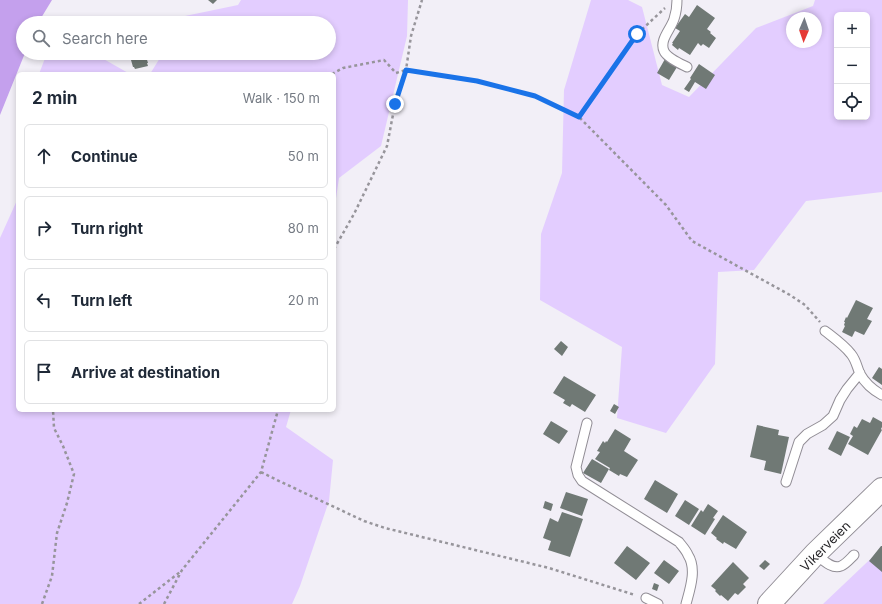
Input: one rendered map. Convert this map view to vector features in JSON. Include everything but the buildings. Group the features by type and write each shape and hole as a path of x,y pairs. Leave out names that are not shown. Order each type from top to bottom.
{"main road":[{"name":"Vikerveien","path":"769,604 815,554 882,489"}],"lane":[{"path":"673,2 676,8 674,20 665,37 663,44 664,51 668,56 687,67"},
{"path":"825,331 851,354 867,384 882,395"},
{"path":"786,482 799,442 807,434 823,426 833,416 840,400 860,373"},
{"path":"586,423 576,467 578,475 582,481 679,542 689,556 692,566 692,581 686,604"},
{"path":"815,554 834,567 842,566 854,555"},
{"path":"646,598 658,604"}],"path":[{"path":"336,246 354,214 387,146 395,104 406,70 411,36 422,0"},
{"path":"579,117 637,34 673,2"},
{"path":"336,72 343,68 384,60 396,73 406,70 477,81 535,96 579,117 666,205 692,241 800,301 816,317 825,331"},
{"path":"42,604 52,576 57,533 67,503 74,474 54,428 53,412"},
{"path":"164,604 182,570 261,472 277,412"},
{"path":"261,472 364,521 385,528 549,568 646,598"},
{"path":"139,604 182,570"}],"shaded area":[{"path":"0,0 52,0 42,16 16,16 16,60 22,60 16,72 0,115"},
{"path":"241,0 408,0 407,36 381,146 339,178 336,198 336,72 151,72 159,60 336,60 336,16 185,16 238,5"},
{"path":"591,0 628,0 642,7 662,85 689,97 756,28 786,16 786,48 822,48 822,12 797,12 813,6 815,0 882,0 882,192 806,201 754,270 718,272 715,364 666,433 617,418 622,347 540,300 541,234 562,173 564,90"},
{"path":"44,60 105,60 126,72 40,72"},
{"path":"16,202 16,412 290,412 286,427 333,460 329,501 300,586 292,604 0,604 0,238"},
{"path":"882,548 882,604 823,604"}],"route":[{"path":"395,104 406,70 477,81 535,96 579,117 637,34"}]}
